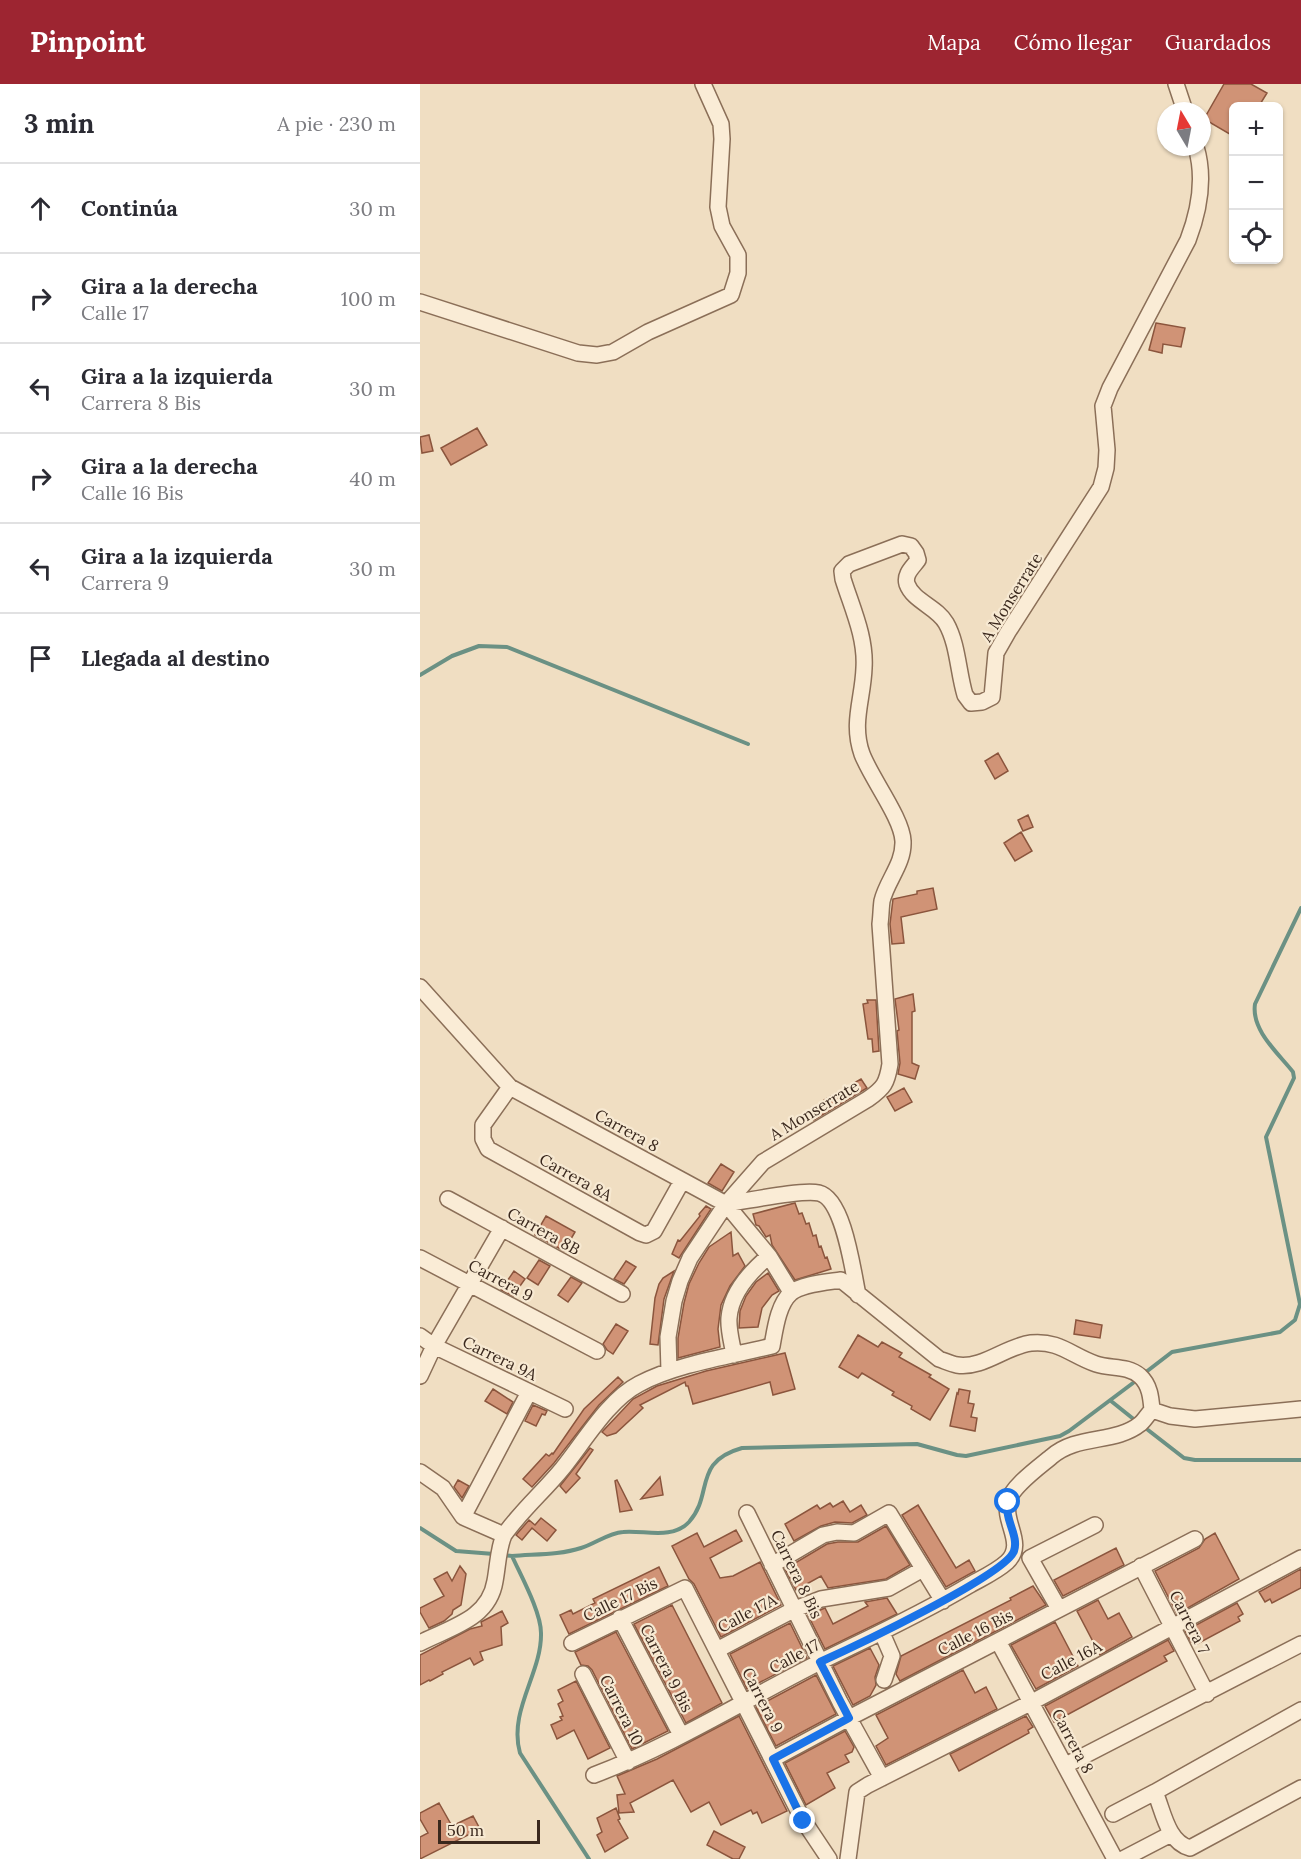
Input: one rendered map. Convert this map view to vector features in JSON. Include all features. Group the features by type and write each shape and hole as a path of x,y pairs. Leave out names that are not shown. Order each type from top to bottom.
{"street":[{"path":"420,302 578,353 597,355 613,352 648,332 731,296 738,273 738,255 722,226 718,207 721,124 703,84"},
{"path":"1176,84 1182,102"},
{"name":"A Monserrate","path":"726,1204 763,1162 868,1099 882,1089 888,1077 890,1064 880,924 882,901 902,857 903,839 899,825 863,756 856,735 864,654 861,634 842,571 849,564 902,544 911,546 918,560 908,573 906,582 912,592 945,621 950,632 965,695 971,703 982,702 992,697 995,661 1000,646 1101,487 1106,468 1107,450 1103,406 1196,220 1200,182 1199,156"},
{"name":"Carrera 8","path":"420,987 510,1087 726,1204"},
{"name":"Carrera 8A","path":"510,1087 483,1125 483,1139 488,1149 646,1235 654,1231 682,1181"},
{"path":"669,1371 668,1337 680,1281 690,1258 726,1204 807,1192 822,1194 833,1204 840,1217 858,1295"},
{"name":"Carrera 8B","path":"448,1199 622,1294"},
{"path":"726,1204 769,1256 791,1292"},
{"path":"420,1376 434,1346 502,1228"},
{"path":"734,1355 729,1317 736,1293 752,1271 769,1256"},
{"name":"Carrera 9","path":"420,1258 597,1351"},
{"path":"420,1642 473,1616 484,1608 491,1597 495,1583 503,1539 563,1468 589,1431 614,1404 637,1384 669,1371 772,1346 779,1312 791,1292 817,1283 841,1280 939,1359 957,1365 977,1364 1014,1347 1032,1343 1051,1344 1067,1349 1082,1359 1099,1365 1125,1368 1141,1376 1151,1393 1152,1410 1170,1416 1195,1419 1301,1409"},
{"name":"Carrera 9A","path":"420,1336 434,1346 565,1409"},
{"path":"463,1517 529,1392"},
{"name":"Calle 17","path":"594,1775 628,1762 820,1662 882,1633 943,1601 1006,1563 1014,1551 1015,1539 1008,1515 1008,1502 1014,1489 1058,1450 1070,1444 1124,1432 1140,1424 1152,1410"},
{"path":"420,1472 443,1488 463,1517 503,1539"},
{"name":"Carrera 8 Bis","path":"747,1513 820,1662 882,1778"},
{"path":"772,1565 823,1535 837,1532 854,1533 889,1513 943,1601"},
{"path":"1059,1609 1030,1558 1095,1525"},
{"name":"Calle 16 Bis","path":"773,1759 1195,1539"},
{"name":"Calle 16A","path":"848,1859 857,1792 1032,1702 1301,1558"},
{"name":"Carrera 7","path":"1141,1566 1207,1694"},
{"path":"795,1609 821,1599 888,1588 923,1569"},
{"name":"Carrera 9","path":"685,1588 803,1821 829,1859"},
{"name":"Calle 17 Bis","path":"572,1643 685,1588"},
{"name":"Calle 17A","path":"717,1650 795,1609"},
{"name":"Carrera 9 Bis","path":"621,1618 681,1735"},
{"path":"882,1633 892,1656 884,1680"},
{"name":"Carrera 8","path":"998,1641 1115,1859"},
{"path":"1066,1766 1301,1644"},
{"name":"Carrera 10","path":"584,1674 628,1762"},
{"path":"1113,1814 1301,1710"},
{"path":"1155,1792 1171,1834 1190,1848 1301,1788"},
{"path":"1122,1859 1171,1834"}],"building":[{"path":"1224,84 1251,84 1267,93 1261,102 1229,102 1229,134 1211,123 1211,107"},
{"path":"1156,323 1185,328 1181,347 1163,344 1162,353 1149,350"},
{"path":"477,428 487,445 451,465 441,448"},
{"path":"429,435 433,451 422,453 420,437"},
{"path":"998,753 1008,771 995,779 985,761"},
{"path":"1028,815 1033,827 1023,831 1018,820"},
{"path":"1021,832 1032,851 1015,861 1004,843"},
{"path":"933,888 937,909 901,917 904,943 892,944 890,924 893,899"},
{"path":"913,994 915,1011 912,1012 912,1063 919,1066 915,1079 898,1074 900,1063 897,1031 899,1030 895,999"},
{"path":"867,1000 876,1000 879,1051 873,1052 872,1039 868,1039 863,1004 868,1003"},
{"path":"861,1079 867,1088 814,1120 809,1112 825,1103 824,1100"},
{"path":"904,1088 912,1102 895,1111 887,1097"},
{"path":"721,1164 734,1172 722,1191 708,1183"},
{"path":"795,1203 806,1224 809,1223 813,1236 816,1235 819,1247 821,1246 825,1258 827,1257 831,1269 795,1280 772,1245 770,1235 766,1237 756,1225 753,1214"},
{"path":"706,1206 711,1209 679,1258 672,1254 678,1240 680,1241"},
{"path":"546,1216 575,1232 564,1251 535,1235"},
{"path":"731,1232 733,1256 738,1253 745,1266 730,1286 721,1305 718,1329 720,1347 678,1358 678,1338 689,1284 709,1247"},
{"path":"539,1260 550,1266 538,1285 527,1278"},
{"path":"626,1261 636,1267 624,1284 614,1279"},
{"path":"514,1271 525,1279 513,1296 501,1290"},
{"path":"674,1271 664,1299 658,1345 650,1344 655,1298 659,1284 663,1278"},
{"path":"768,1273 779,1291 772,1295 762,1308 758,1327 739,1328 740,1311 746,1296 756,1282"},
{"path":"571,1277 582,1283 568,1302 558,1295"},
{"path":"1076,1320 1102,1325 1100,1338 1074,1334"},
{"path":"616,1324 628,1331 613,1354 603,1344"},
{"path":"858,1335 878,1347 882,1342 902,1353 899,1357 931,1375 929,1377 949,1389 930,1420 911,1409 912,1406 892,1395 894,1392 862,1373 858,1378 839,1367"},
{"path":"785,1353 795,1389 773,1395 770,1382 693,1404 685,1382 640,1405 643,1408 616,1433 607,1436 602,1432 633,1399 657,1386 706,1371"},
{"path":"618,1377 623,1382 599,1405 554,1463 532,1487 523,1479 546,1454 549,1456 553,1454 584,1409"},
{"path":"493,1389 513,1402 507,1414 485,1401"},
{"path":"959,1389 970,1391 968,1403 974,1404 971,1417 977,1418 975,1431 950,1426"},
{"path":"533,1405 547,1411 545,1415 542,1414 536,1426 525,1421"},
{"path":"590,1448 593,1450 576,1474 580,1478 566,1493 560,1486"},
{"path":"660,1477 663,1495 641,1499"},
{"path":"458,1480 469,1486 462,1498 454,1487"},
{"path":"617,1480 632,1510 620,1512 615,1481"},
{"path":"843,1501 850,1512 861,1505 867,1515 852,1523 835,1522 821,1526 794,1541 785,1524 817,1505 820,1509 830,1503 833,1507"},
{"path":"918,1505 956,1568 969,1560 975,1571 946,1587 902,1515"},
{"path":"541,1518 556,1530 547,1541 532,1528 522,1540 516,1535 529,1520 535,1525"},
{"path":"886,1526 910,1565 886,1579 828,1588 821,1576 796,1590 785,1569 827,1544 858,1542"},
{"path":"736,1530 742,1541 710,1558 720,1578 733,1576 760,1562 781,1605 721,1637 672,1546 697,1533 704,1547"},
{"path":"1215,1533 1239,1579 1177,1614 1155,1571 1199,1548 1205,1539"},
{"path":"1116,1548 1124,1565 1063,1596 1054,1580"},
{"path":"460,1566 466,1574 461,1605 453,1610 444,1621 429,1628 420,1608 444,1596 434,1579 447,1572 452,1581"},
{"path":"659,1567 668,1586 569,1634 560,1615 571,1610 573,1614 595,1603 593,1599"},
{"path":"1301,1569 1301,1588 1272,1603 1270,1599 1265,1602 1259,1592"},
{"path":"1033,1586 1046,1605 900,1681 896,1674 901,1656 1011,1600 1010,1598"},
{"path":"887,1598 897,1614 825,1649 808,1615 825,1608 833,1624 868,1606 865,1602"},
{"path":"1098,1600 1108,1619 1119,1613 1132,1637 1100,1655 1077,1611"},
{"path":"1237,1603 1243,1614 1238,1617 1240,1621 1197,1644 1195,1640 1191,1642 1185,1631"},
{"path":"672,1605 722,1703 686,1723 634,1624"},
{"path":"502,1611 508,1623 501,1627 502,1645 480,1652 483,1660 474,1665 470,1658 420,1685 420,1655 470,1629 482,1626 481,1622"},
{"path":"1055,1622 1078,1666 1036,1689 1011,1645"},
{"path":"790,1623 807,1658 747,1689 730,1654"},
{"path":"616,1632 668,1731 632,1749 592,1670 588,1666 581,1665 575,1652"},
{"path":"1168,1640 1174,1651 1164,1656 1167,1661 1054,1722 1045,1706"},
{"path":"870,1648 879,1665 875,1677 876,1685 870,1696 853,1705 833,1666"},
{"path":"963,1670 975,1693 986,1687 997,1709 886,1765 876,1746 888,1738 876,1715"},
{"path":"816,1675 836,1714 776,1746 756,1707"},
{"path":"576,1681 610,1748 588,1759 574,1730 557,1739 551,1725 562,1720 560,1717 563,1716 558,1704 563,1701 558,1690"},
{"path":"739,1716 787,1811 762,1823 757,1812 753,1814 751,1810 721,1825 709,1802 691,1812 673,1780 630,1803 634,1812 619,1813 617,1795 625,1794 617,1776 657,1759"},
{"path":"1026,1716 1033,1727 1028,1730 1029,1733 959,1771 950,1754"},
{"path":"845,1731 854,1747 852,1752 845,1755 849,1762 827,1773 835,1788 806,1805 785,1763"},
{"path":"439,1803 452,1826 473,1816 480,1829 420,1859 420,1837 428,1833 420,1819 420,1813"},
{"path":"616,1808 620,1819 618,1820 628,1838 605,1852 597,1835 602,1832 597,1818"},
{"path":"714,1831 745,1847 739,1859 733,1859 707,1845"}],"waterway":[{"path":"420,675 452,656 479,646 507,647 748,744"},
{"path":"1146,1372 1172,1352 1280,1332 1295,1320 1300,1304 1266,1137 1294,1078 1293,1072 1261,1032 1255,1014 1255,1004 1301,908"},
{"path":"512,1556 573,1550 617,1533 666,1533 682,1528 689,1522 701,1501 710,1470 726,1454 742,1448 917,1444 966,1456 1060,1436 1133,1383"},
{"path":"1111,1401 1136,1421"},
{"path":"1148,1430 1184,1458 1195,1460 1301,1460"},
{"path":"420,1528 456,1551 494,1554"},
{"path":"502,1555 512,1556 538,1615 541,1633 540,1648 518,1722 517,1737 520,1753 589,1859"}],"route":[{"path":"803,1821 773,1759 849,1718 820,1662 943,1601 1006,1563 1014,1551 1015,1539 1008,1515 1008,1502"}]}
